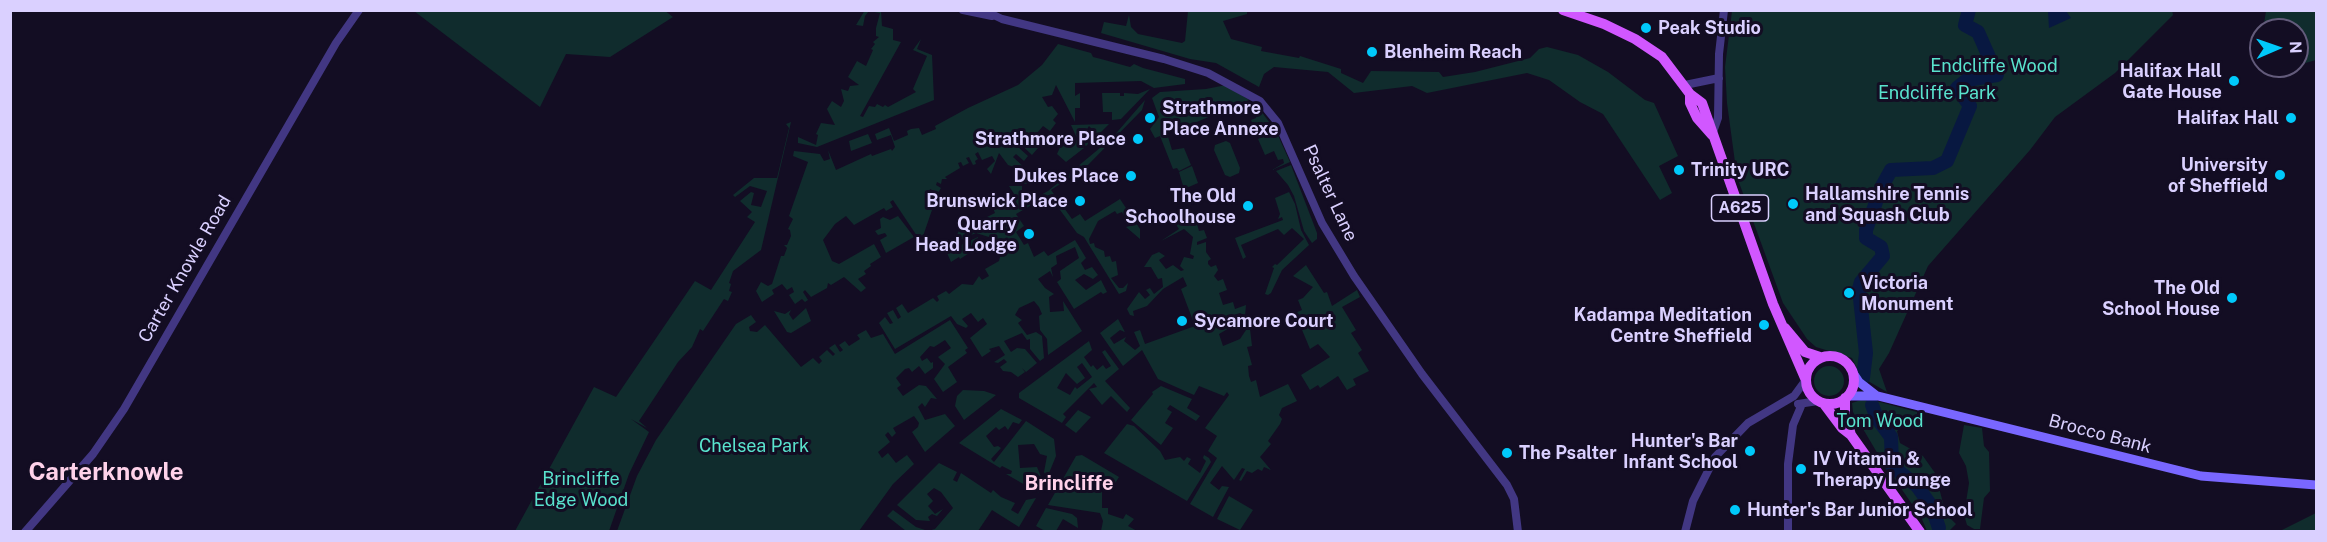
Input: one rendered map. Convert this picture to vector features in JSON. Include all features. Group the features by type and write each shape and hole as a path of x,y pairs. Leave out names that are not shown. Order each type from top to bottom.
{"main road":[{"name":"A625","path":"1563,10 1604,24 1635,39 1662,57 1701,103 1708,116 1712,135 1773,304 1785,328 1808,391 1851,435 1920,531"},
{"name":"A625","path":"1785,328 1805,352 1820,357 1839,357 1849,365 1854,381 1847,397 1845,415 1851,435"},
{"path":"1805,379 1810,364 1820,357"},
{"name":"Brocco Bank","path":"1853,373 1859,382 1878,396"},
{"name":"Brocco Bank","path":"1847,397 1878,396 2028,432 2165,469 2201,476 2316,485"},
{"path":"1821,402 1832,404 1847,397"}],"street":[{"name":"Carter Knowle Road","path":"25,531 93,454 124,409 336,43 358,10"},
{"name":"Psalter Lane","path":"963,10 1197,69 1260,101 1278,123 1322,223 1354,276 1422,374 1507,485 1514,500 1518,531"},
{"name":"Psalter Lane","path":"983,10 995,17"},
{"path":"1712,135 1718,118 1724,10"},
{"path":"1687,89 1719,78"},
{"path":"1685,531 1693,501 1715,457 1752,420 1783,405 1797,394 1805,379"},
{"path":"1783,405 1821,402"},
{"path":"1788,531 1788,464 1793,425 1802,404"}],"green space":[{"path":"664,10 673,17 610,57 566,54 540,107 414,11"},
{"path":"865,10 881,11 882,26 893,29 893,40 901,42 860,116 863,117 869,106 875,107 877,104 888,107 916,92 913,89 927,56 913,50 921,39 917,49 932,55 934,100 817,147 798,143 798,137 816,145 818,135 816,134 821,123 835,125 827,109 832,101 841,107 844,101 841,89 848,91 850,86 859,85 848,77 857,61 866,66 873,50 871,49 875,44 873,42 879,37 876,36 876,28 880,13 869,11 865,16 863,26 856,25"},
{"name":"Endcliffe Park","path":"2172,10 2173,15 2115,73 2055,117 2030,150 1928,266 1889,353 1879,369 1887,392 1861,377 1852,358 1816,347 1807,339 1783,303 1737,177 1727,103 1725,67 1732,11"},
{"path":"1188,11 1247,11 1247,14 1223,21 1231,39 1262,47 1261,51 1299,58 1300,56 1341,69 1341,73 1363,83 1371,71 1439,72 1443,77 1475,72 1530,58 1539,49 1547,47 1578,55 1608,72 1645,100 1654,103 1678,156 1659,166 1672,193 1660,200 1603,114 1580,102 1549,80 1527,73 1427,93 1412,86 1354,93 1328,72 1274,67 1264,74 1259,87 1216,63 1190,59 1101,33 1104,22 1126,26 1129,15 1131,27 1138,34 1182,43 1185,41"},
{"path":"2266,11 2316,11 2316,60 2309,62 2309,18 2265,18"},
{"path":"1058,44 1091,53 1093,57 1130,67 1134,64 1185,79 1185,84 1154,88 1141,81 1075,83 1075,96 1080,93 1080,108 1075,108 1075,122 1056,85 1052,95 1042,97 1048,107 1052,106 1058,114 1053,120 1056,123 1050,131 1043,126 1037,133 1037,141 1027,132 1024,135 1038,148 1032,155 1011,135 1008,138 1028,156 1024,161 1016,154 1013,157 1041,183 1021,184 1021,179 1016,179 1017,173 1014,167 1008,165 999,153 991,174 987,169 995,161 992,156 982,160 978,152 975,154 978,159 975,161 976,164 973,165 969,157 966,158 969,163 963,166 961,162 958,163 960,168 945,177 947,179 942,179 941,184 937,182 936,185 941,188 938,193 930,189 929,192 935,196 930,205 933,207 921,242 893,200 890,202 893,207 886,211 884,208 854,225 846,216 835,224 823,240 832,261 839,264 874,244 881,257 870,264 871,266 864,271 866,274 858,279 866,288 861,292 844,277 831,285 828,283 827,288 811,297 805,290 803,292 808,300 805,302 802,299 795,304 789,295 794,292 792,287 787,290 782,284 772,290 774,294 762,302 756,291 761,282 768,286 772,284 781,256 784,256 787,248 784,245 787,245 791,236 788,229 793,219 789,216 808,162 793,156 794,151 820,154 824,161 830,159 828,150 836,170 871,154 872,156 891,149 892,151 895,147 891,135 877,140 875,134 889,128 894,141 908,135 907,131 911,129 919,128 922,135 936,129 935,126 968,108 1018,85 1042,65"},
{"path":"1226,85 1249,100 1180,129 1181,136 1174,127 1166,130 1172,150 1184,148 1191,165 1179,171 1177,168 1173,169 1160,136 1155,138 1150,129 1159,117 1152,98 1160,92 1206,89"},
{"path":"1150,89 1121,119 1112,120 1112,112 1103,112 1102,93 1120,93 1120,96 1124,96 1124,93 1138,94"},
{"path":"1145,100 1142,110 1085,168 1051,190 1072,219 1080,214 1085,221 1120,199 1140,229 1140,239 1126,227 1133,225 1128,214 1124,216 1122,212 1117,214 1115,211 1098,221 1089,239 1090,244 1094,243 1095,247 1104,251 1105,257 1110,256 1112,262 1116,261 1118,275 1111,278 1119,288 1123,288 1128,283 1126,291 1119,294 1084,237 1077,233 1049,195 1016,214 1024,226 1016,232 1024,245 1028,243 1034,257 1044,251 1048,256 1075,240 1086,258 1081,263 1085,270 1092,267 1098,275 1093,279 1084,274 1075,280 1086,290 1101,280 1107,292 1103,294 1101,292 1074,309 1057,282 1061,279 1060,271 1079,258 1075,247 1056,256 1057,264 1051,268 1053,277 1050,271 1038,279 1054,294 1049,297 1050,312 1064,311 1063,301 1082,331 1048,355 1047,339 1040,330 1039,316 1042,314 1039,307 1034,301 1019,308 1015,315 1022,320 1018,323 1027,335 1036,332 1042,336 1044,358 1040,361 1030,349 1030,339 1027,340 1022,333 1004,341 1011,352 1017,348 1025,349 1037,363 1026,372 1022,368 1025,372 1018,377 1011,372 1003,371 1000,367 1007,362 1004,359 998,363 994,362 1005,355 999,346 989,349 991,351 982,357 970,338 987,324 983,318 978,322 971,313 962,319 968,326 966,328 957,324 951,316 895,349 879,323 885,317 890,324 893,323 887,313 893,310 898,319 901,317 896,308 902,304 908,313 933,298 937,302 939,300 937,296 946,291 949,294 962,284 973,285 979,276 982,280 989,276 985,269 999,261 996,245 989,237 976,233 953,243 966,216 974,229 976,228 973,223 983,218 988,221 987,217 995,213 993,208 1007,199 1009,201 1016,197 1009,186 1022,186 1022,193 1028,199 1024,202 1048,191 1112,138"},
{"path":"1258,107 1275,130 1258,137 1251,120 1256,118"},
{"name":"Brincliffe Edge Wood","path":"791,122 761,250 733,271 729,283 731,284 729,291 732,292 728,301 724,299 703,331 700,329 692,347 678,362 639,421 647,428 631,419 649,432 629,474 609,531 515,531 594,387 616,397 695,281 711,290 755,222 747,217 752,212 740,201 751,192 754,193 751,205 761,207 767,191 750,186 735,197 733,195 754,178 777,178 789,128 786,124"},
{"path":"1109,124 1098,135 1089,126 1086,131 1082,128 1076,134 1084,143 1093,134 1095,137 1086,146 1076,136 1071,125"},
{"path":"1276,131 1290,162 1272,170 1284,163 1283,159 1278,160 1274,151 1265,155 1258,139"},
{"path":"1069,132 1084,148 1066,162 1057,154 1061,141"},
{"path":"868,134 872,143 851,151 849,141"},
{"path":"1226,141 1230,143 1240,168 1239,173 1230,177 1225,175 1214,150 1215,145"},
{"path":"1291,165 1317,233 1317,239 1312,243 1304,231 1294,196 1276,171"},
{"path":"1192,166 1198,183 1184,189 1179,172"},
{"path":"1289,192 1295,204 1301,230 1309,245 1282,270 1268,295 1265,294 1274,268 1272,267 1304,239 1292,228 1284,235 1278,229 1241,245 1246,257 1243,259 1235,238 1283,220 1282,217 1278,219 1280,214 1275,198"},
{"path":"1189,210 1192,216 1198,214 1201,222 1197,224 1199,231 1204,230 1207,238 1197,242 1197,245 1206,242 1206,252 1211,259 1208,264 1211,267 1216,265 1218,270 1214,276 1218,281 1223,279 1227,290 1219,293 1223,305 1233,302 1235,309 1246,305 1245,316 1240,313 1228,317 1231,327 1219,334 1223,346 1240,339 1246,330 1250,329 1252,346 1247,347 1252,365 1248,366 1249,376 1251,382 1256,380 1260,397 1288,384 1297,401 1282,408 1279,415 1282,419 1280,424 1268,441 1271,444 1260,457 1271,470 1264,467 1262,471 1258,469 1252,473 1247,471 1241,481 1239,480 1245,469 1242,468 1234,480 1222,466 1210,483 1219,490 1222,486 1229,487 1213,517 1190,504 1217,458 1208,451 1217,436 1205,428 1229,395 1227,392 1224,396 1199,386 1194,395 1158,379 1142,350 1123,366 1100,333 1118,319 1125,332 1120,330 1110,338 1114,344 1126,337 1124,341 1135,350 1140,346 1134,332 1140,330 1145,344 1195,326 1181,289 1187,286 1183,277 1163,289 1147,306 1133,311 1134,316 1130,315 1127,309 1139,292 1145,299 1150,295 1146,290 1150,288 1154,294 1163,287 1162,278 1158,279 1151,267 1144,267 1152,255 1159,252 1165,256 1159,260 1166,269 1173,265 1181,271 1184,270 1180,266 1184,257 1193,259 1194,256 1190,254 1193,237 1184,229 1161,241 1179,229 1173,220"},
{"path":"898,216 914,237 886,253 880,240 887,236 885,233 878,235 875,231 881,228 880,219 883,217 890,220"},
{"path":"978,237 977,248 951,262 947,253 950,250"},
{"path":"1306,265 1324,293 1327,292 1332,306 1357,290 1360,297 1342,307 1356,330 1351,333 1362,350 1358,353 1369,371 1353,379 1356,385 1347,390 1338,376 1320,388 1318,385 1310,390 1301,375 1330,357 1318,344 1310,349 1295,313 1302,310 1298,300 1313,287 1293,276"},
{"path":"806,308 811,321 791,333 787,332 774,311 785,314 791,310 789,314 793,320"},
{"name":"Chelsea Park","path":"751,315 756,322 749,327 750,331 757,332 765,325 801,367 813,358 819,364 822,361 819,357 827,350 833,356 835,354 829,348 835,344 840,352 843,350 839,345 845,341 849,346 860,339 857,335 866,330 871,338 883,334 895,354 950,320 968,348 965,350 967,353 948,367 957,382 943,392 934,379 945,364 938,357 951,348 945,340 934,347 930,346 920,357 922,361 927,358 931,363 933,362 933,368 925,374 919,366 912,372 909,368 905,369 896,378 901,385 897,388 903,396 919,385 926,386 937,399 931,398 925,407 922,403 918,407 925,420 945,414 955,426 925,452 912,432 919,423 914,416 893,428 896,433 892,437 888,432 885,435 890,442 878,452 882,458 888,453 896,463 907,455 914,464 893,484 859,531 617,531 637,476 656,440 736,324"},
{"path":"1089,341 1092,350 1084,357 1091,367 1093,365 1097,370 1103,365 1106,369 1111,366 1102,352 1105,350 1119,369 1105,381 1130,408 1127,412 1111,396 1102,405 1089,389 1097,387 1094,383 1063,414 1066,417 1062,423 1019,398 1019,393","holes":["1082,363 1092,377 1077,389 1075,387 1070,395 1057,388 1066,373 1077,384 1085,378 1077,367"]},
{"path":"1829,366 1840,370 1844,381 1840,392 1829,396 1818,392 1814,381 1818,370"},
{"path":"1161,386 1192,399 1187,408 1200,416 1196,421 1170,405 1167,409 1172,412 1165,423 1173,428 1161,445 1131,420 1153,394 1152,392"},
{"path":"963,390 984,391 996,395 964,420 955,406 957,396"},
{"name":"Tom Wood","path":"1861,400 1876,401 1917,412 1917,422 1897,431 1900,443 1923,456 1935,473 1946,514 1956,524 1949,531 1927,531 1921,517 1882,461 1853,412 1852,403"},
{"path":"1001,409 1022,420 1019,424 1013,422 1008,430 1005,426 999,430 996,427 986,436 994,447 1001,448 991,459 994,462 1026,421 1054,439 1056,456 1047,478 1044,472 1047,456 1040,454 1034,444 1018,445 1020,468 1037,467 1044,484 1039,493 1006,474 1011,474 1012,471 1002,466 1000,468 959,443"},
{"path":"1078,410 1091,417 1076,433 1065,425"},
{"path":"1127,424 1134,426 1160,451 1165,460 1180,457 1184,461 1187,457 1191,459 1188,464 1200,473 1206,461 1203,458 1204,455 1209,458 1211,462 1187,501 1104,453"},
{"path":"1964,425 1982,428 1984,446 1989,452 1990,491 1984,498 1980,529 1967,525 1964,515 1969,483 1966,466 1959,453"},
{"path":"1082,455 1119,477 1114,485 1102,485 1102,508 1108,508 1108,514 1123,519 1126,514 1134,519 1128,526 1137,531 1101,531 1103,521 1100,513 1048,505 1076,456"},
{"path":"939,463 957,472 953,480 957,482 961,473 991,493 993,490 1001,497 1015,503 1011,510 1018,514 1026,500 1036,498 1019,527 992,510 978,531 928,531 935,529 953,508 941,492 934,488 927,494 933,501 928,506 935,514 943,509 937,516 932,514 928,517 930,521 916,520 897,505"},
{"path":"1229,496 1253,510 1240,530 1217,519"},
{"path":"1046,508 1072,514 1077,518 1078,528 1063,519 1056,531 1045,531 1036,526"},
{"path":"893,510 916,527 928,531 906,531 887,516"},
{"path":"2316,513 2316,531 2237,531 2282,530"}],"water":[{"path":"2048,11 2066,11 2071,18 2049,28"}],"waterway":[{"path":"1863,378 1866,353 1859,289 1861,282 1883,256 1881,247 1866,238 1866,230 1881,188 1891,170 1933,168 1947,161 1970,106 1957,88 1967,80 1997,75 1978,32 1965,25 1969,10"},
{"path":"1872,405 1877,418 1891,437 1892,466 1917,486 1932,507 1939,528"}],"place":[{"name":"Peak Studio","path":"1646,28"},
{"name":"Blenheim Reach","path":"1372,52"},
{"name":"Halifax Hall Gate House","path":"2234,81"},
{"name":"Strathmore Place Annexe","path":"1150,118"},
{"name":"Halifax Hall","path":"2291,118"},
{"name":"Strathmore Place","path":"1138,139"},
{"name":"Trinity URC","path":"1679,170"},
{"name":"University of Sheffield","path":"2280,175"},
{"name":"Dukes Place","path":"1131,176"},
{"name":"Brunswick Place","path":"1080,201"},
{"name":"Hallamshire Tennis and Squash Club","path":"1793,204"},
{"name":"The Old Schoolhouse","path":"1248,206"},
{"name":"Quarry Head Lodge","path":"1029,234"},
{"name":"Victoria Monument","path":"1849,293"},
{"name":"The Old School House","path":"2232,298"},
{"name":"Sycamore Court","path":"1182,321"},
{"name":"Kadampa Meditation Centre Sheffield","path":"1764,325"},
{"name":"Hunter's Bar Infant School","path":"1750,451"},
{"name":"The Psalter","path":"1507,453"},
{"name":"IV Vitamin & Therapy Lounge","path":"1801,469"},
{"name":"Hunter's Bar Junior School","path":"1735,510"}],"district":[{"name":"Carterknowle","path":"106,473"},
{"name":"Brincliffe","path":"1069,484"}],"park label":[{"name":"Endcliffe Wood","path":"1994,66"}]}
